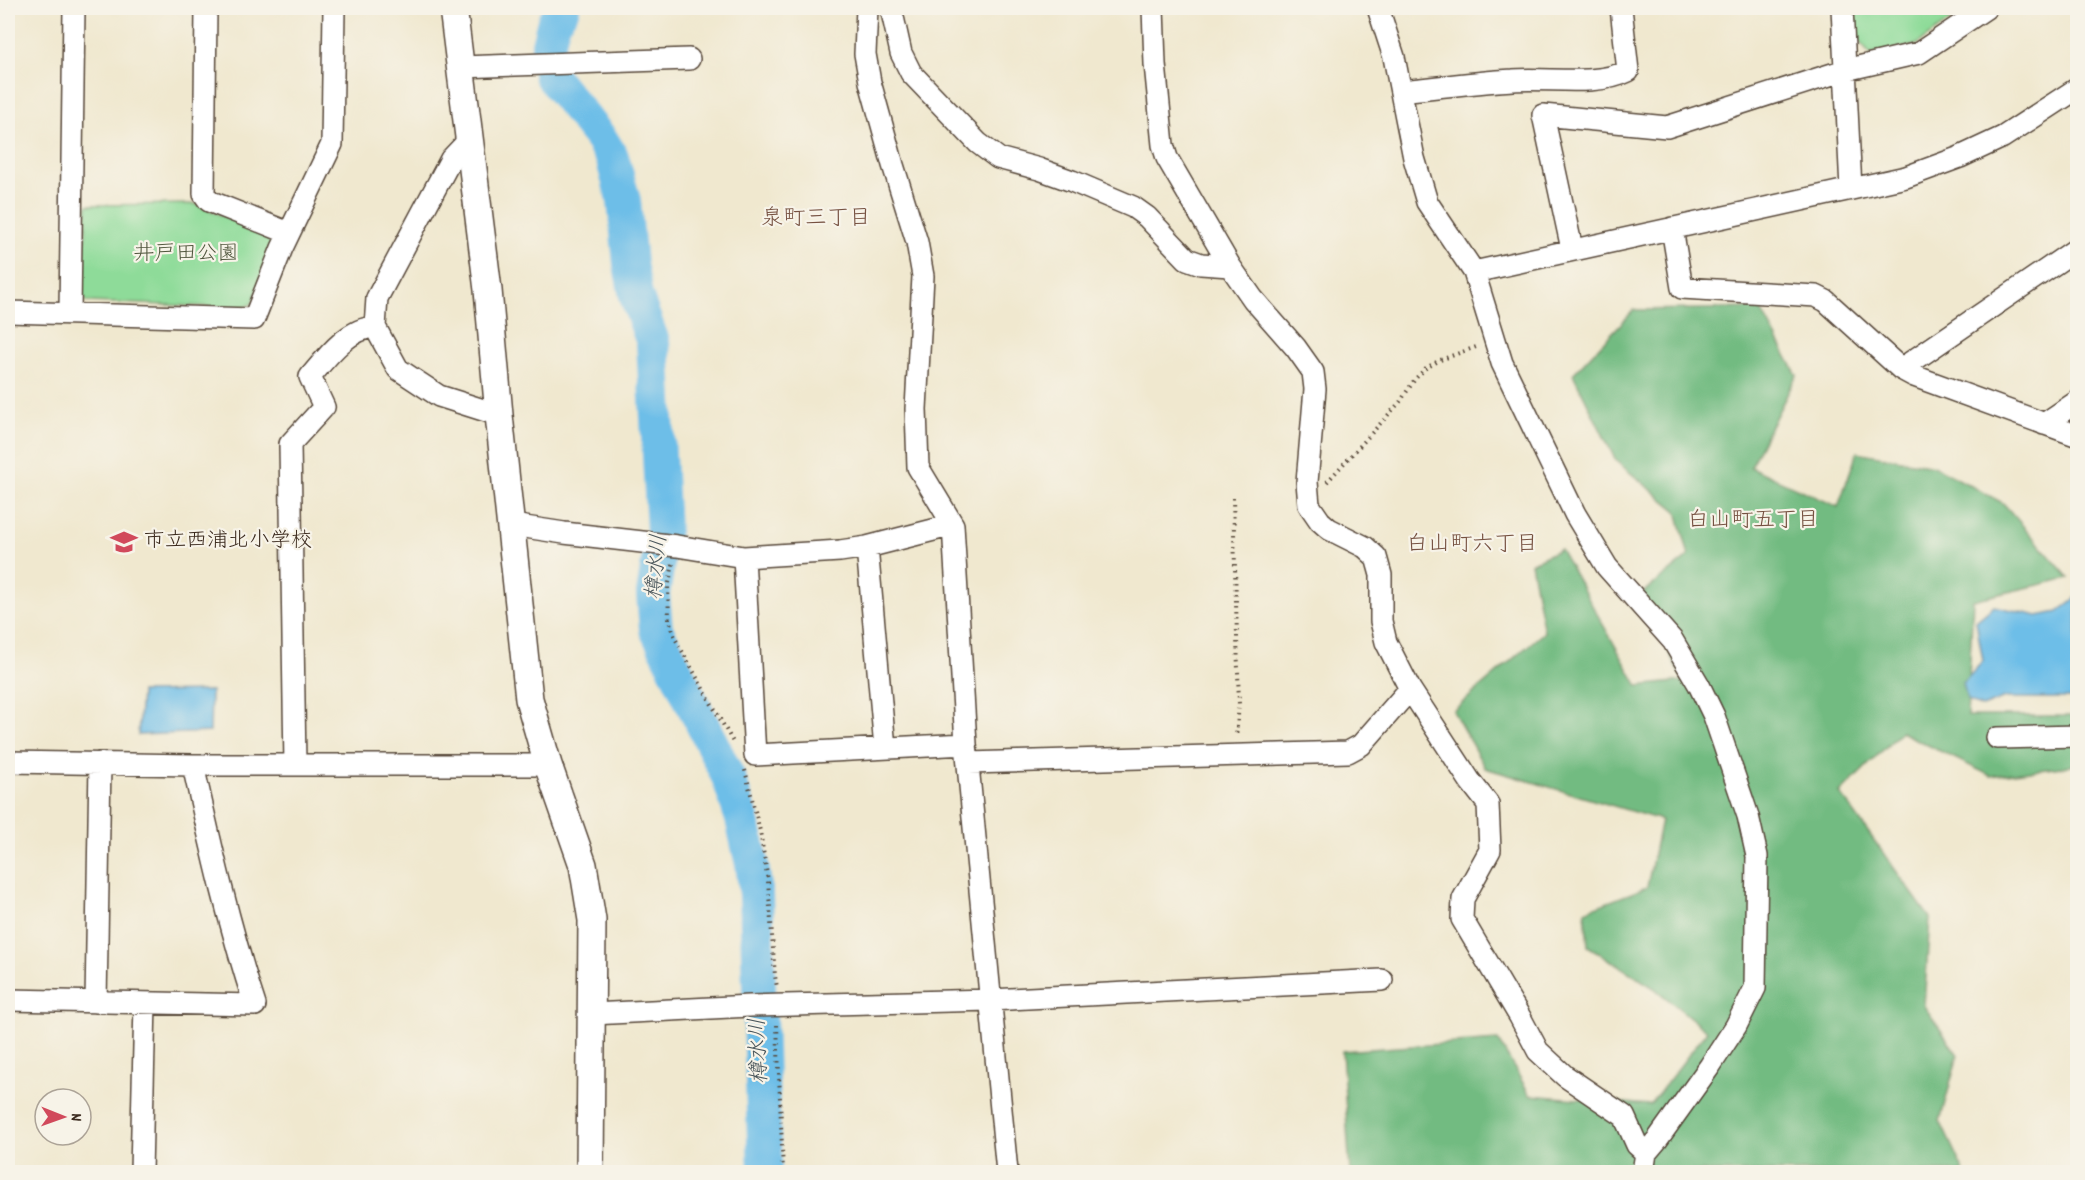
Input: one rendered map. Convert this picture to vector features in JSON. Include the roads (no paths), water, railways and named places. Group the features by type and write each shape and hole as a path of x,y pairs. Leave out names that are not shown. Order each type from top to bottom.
{"street":[{"path":"70,312 74,8"},
{"path":"207,8 204,194 209,201 289,233"},
{"path":"8,312 254,319 289,233 332,144 334,8"},
{"path":"453,8 488,290 529,699 548,765 583,865 592,920 590,1173"},
{"path":"867,8 865,54 870,82 917,242 923,276 916,409 918,467 953,525 968,754 1007,1173"},
{"path":"891,8 901,53 911,73 978,143 998,158 1050,173 1111,196 1133,207 1147,217 1187,259 1194,263 1230,267"},
{"path":"1153,8 1155,64 1163,145 1167,158 1230,267 1253,299 1296,348 1313,372 1315,389 1309,505 1329,529 1365,547 1376,557 1381,575 1381,621 1386,642 1410,689 1470,781 1488,804 1490,850 1463,899 1462,920 1538,1051 1565,1076 1624,1116 1645,1163"},
{"path":"1378,8 1394,57 1414,158 1427,202 1474,272 1502,363 1575,514 1607,567 1673,641 1699,685 1714,716 1748,816 1757,856 1755,988 1745,1011 1645,1163"},
{"path":"1402,91 1514,80 1617,77 1628,71 1621,8"},
{"path":"1842,8 1851,189"},
{"path":"1572,249 1543,115 1667,127 1845,70 1920,53 1986,8"},
{"path":"461,67 689,59"},
{"path":"1474,272 1906,177 1960,157 2003,137 2078,88"},
{"path":"470,139 451,159 377,298 375,327 398,369 439,396 499,415"},
{"path":"1672,228 1682,288 1816,296 1826,301 1901,369 1914,376 2078,436"},
{"path":"1901,369 2078,248"},
{"path":"295,765 290,444 324,407 310,377 329,355 354,334 365,327 375,327"},
{"path":"2043,424 2078,401"},
{"path":"512,525 675,545 744,557 867,547 953,525"},
{"path":"867,547 885,748"},
{"path":"744,557 755,755 885,748 968,754 1233,756 1331,753 1355,749 1410,689"},
{"path":"1997,738 2078,736"},
{"path":"8,762 194,765 548,765"},
{"path":"96,1002 100,764"},
{"path":"8,1000 255,1005 214,862 194,765"},
{"path":"592,1014 766,1006 990,1000 1382,980"},
{"path":"141,1173 145,1003"}],"water":[{"path":"2077,597 2077,698 2005,698 1982,707 1967,700 1963,683 1983,661 1976,621 1994,606 2038,616 2058,612"},
{"path":"211,691 210,732 138,735 141,692"}],"waterway":[{"name":"樽水川","path":"563,8 554,21 548,45 550,75 601,139 612,157 624,201 630,264 636,296 653,342 663,531 653,594 656,629 729,779 742,819 752,864 756,894 765,1172"}],"place":[{"name":"市立西浦北小学校","path":"124,542"}],"district":[{"name":"泉町三丁目","path":"816,219"},
{"name":"白山町五丁目","path":"1753,521"},
{"name":"白山町六丁目","path":"1472,545"}],"park label":[{"name":"井戸田公園","path":"186,255"}]}
